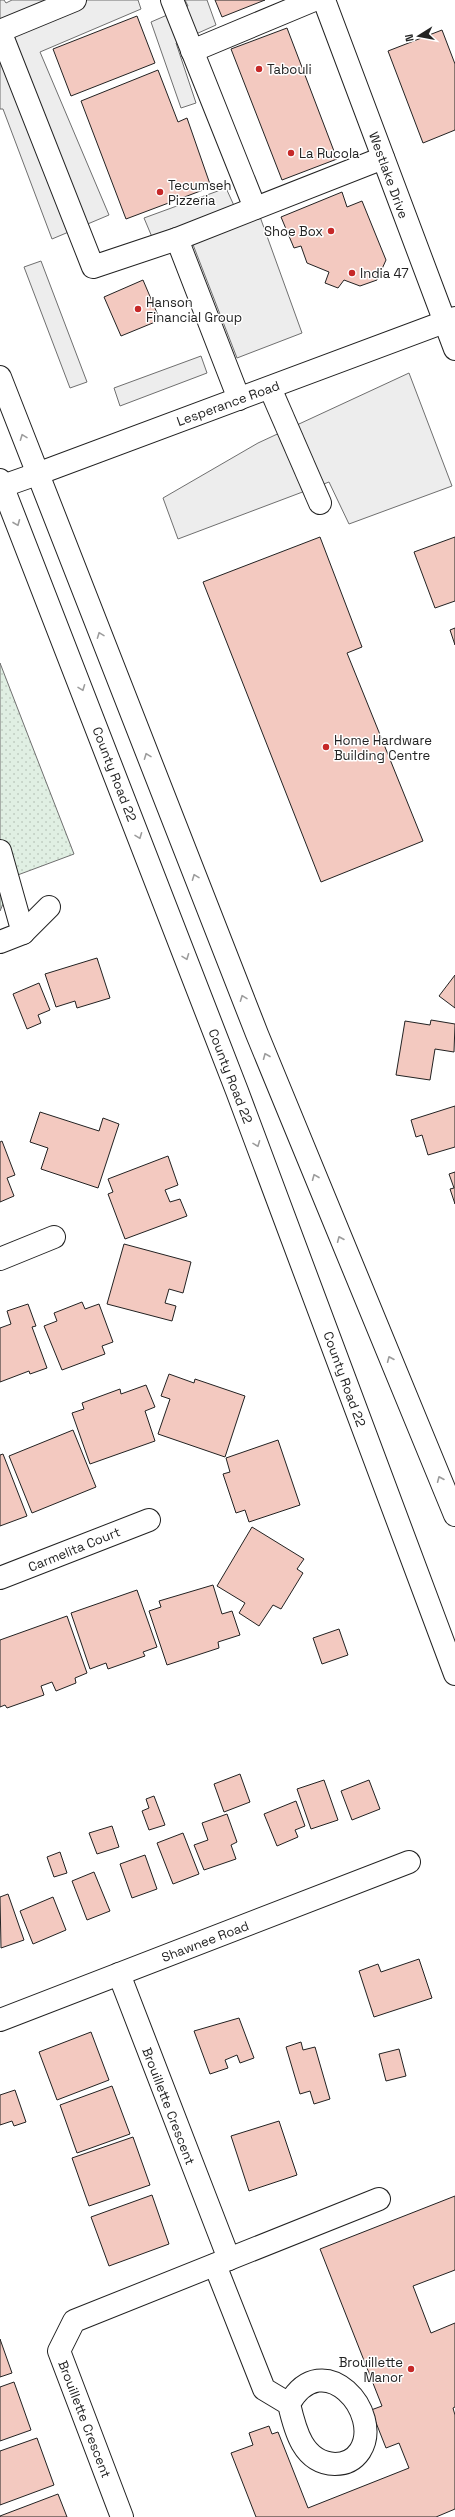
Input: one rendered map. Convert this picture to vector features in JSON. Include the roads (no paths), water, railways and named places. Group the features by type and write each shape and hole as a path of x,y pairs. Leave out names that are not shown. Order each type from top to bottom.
{"main road":[{"path":"75,0 0,31 92,267 177,239 383,158"},
{"path":"172,0 255,208"},
{"path":"192,51 314,0"},
{"name":"Westlake Drive","path":"324,0 383,158 450,320 455,349"},
{"path":"177,239 239,399"},
{"name":"Lesperance Road","path":"1,485 37,474 450,320"},
{"path":"0,377 257,1034 455,1515"},
{"path":"270,388 320,503"},
{"name":"County Road 22","path":"1,485 234,1083 455,1674"},
{"path":"0,851 23,933"},
{"path":"0,942 23,933 49,907"},
{"path":"0,1259 54,1237"},
{"name":"Carmelita Court","path":"0,1578 149,1520"},
{"name":"Shawnee Road","path":"0,2020 409,1862"},
{"name":"Brouillette Crescent","path":"119,1974 222,2262"},
{"name":"Brouillette Crescent","path":"122,2517 58,2351 74,2321 379,2199"},
{"path":"222,2262 264,2389 289,2404"}],"place":[{"name":"Tabouli","path":"259,69"},
{"name":"La Rucola","path":"291,153"},
{"name":"Tecumseh Pizzeria","path":"160,192"},
{"name":"Shoe Box","path":"331,231"},
{"name":"India 47","path":"352,273"},
{"name":"Hanson Financial Group","path":"138,309"},
{"name":"Home Hardware Building Centre","path":"326,747"},
{"name":"Brouillette Manor","path":"411,2369"}]}
